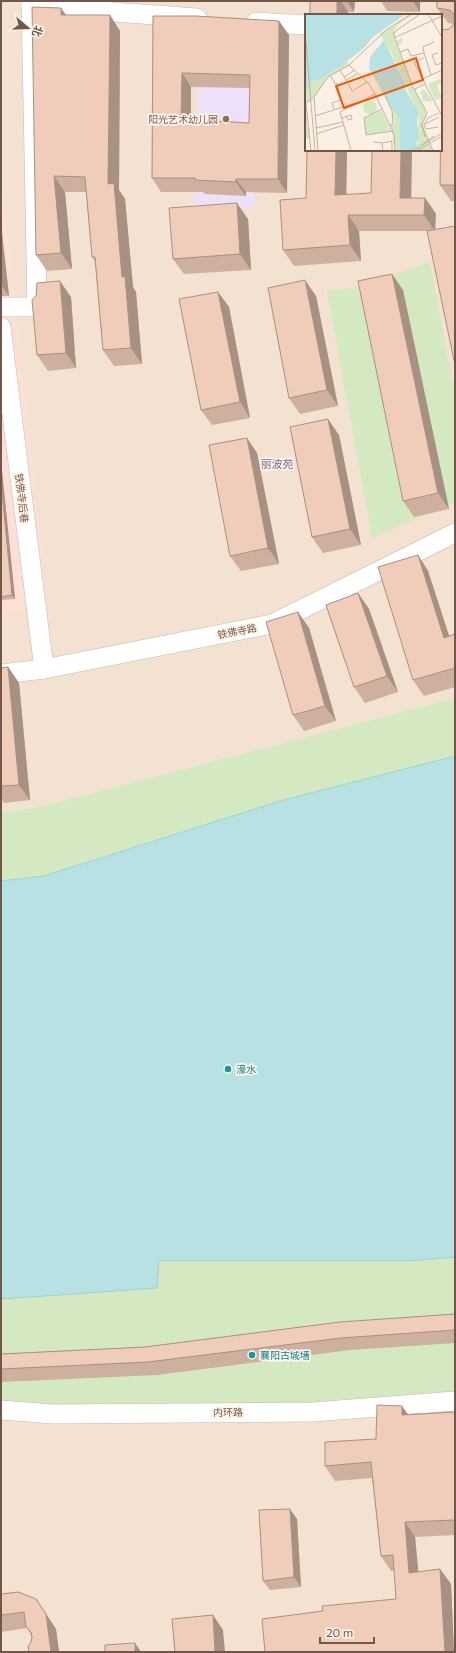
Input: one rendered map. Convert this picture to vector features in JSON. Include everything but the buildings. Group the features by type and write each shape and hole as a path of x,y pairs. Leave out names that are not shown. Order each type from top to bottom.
{"street":[{"path":"1,307 37,306 31,4 212,19"},
{"path":"235,20 305,25"},
{"name":"铁佛寺后巷","path":"1,327 44,669"},
{"name":"铁佛寺路","path":"1,674 44,669 272,624 455,533"},
{"name":"内环路","path":"1,1410 53,1414 313,1412 455,1401"}],"shaded area":[{"path":"1,1 455,1 455,700 448,700 39,807 1,813"},
{"name":"阳光艺术幼儿园","path":"200,26 255,29 254,209 194,211"},
{"path":"1,176 48,606 1,613"},
{"path":"455,1401 455,1652 1,1652 1,1410"}],"green space":[{"path":"430,262 455,395 455,502 372,538 327,291 363,286"},
{"path":"448,700 455,700 455,756 280,801 44,876 1,881 1,813 39,807"},
{"path":"455,1257 455,1401 1,1410 1,1299 156,1288 158,1261 409,1261"}],"water":[{"name":"濠水","path":"455,756 455,1257 409,1261 159,1261 157,1288 1,1299 1,881 44,876 280,801"}],"place":[{"name":"阳光艺术幼儿园","path":"226,119"},
{"name":"濠水","path":"228,1069"},
{"name":"襄阳古城墙","path":"252,1355"}],"district":[{"name":"丽波苑","path":"277,463"}]}
